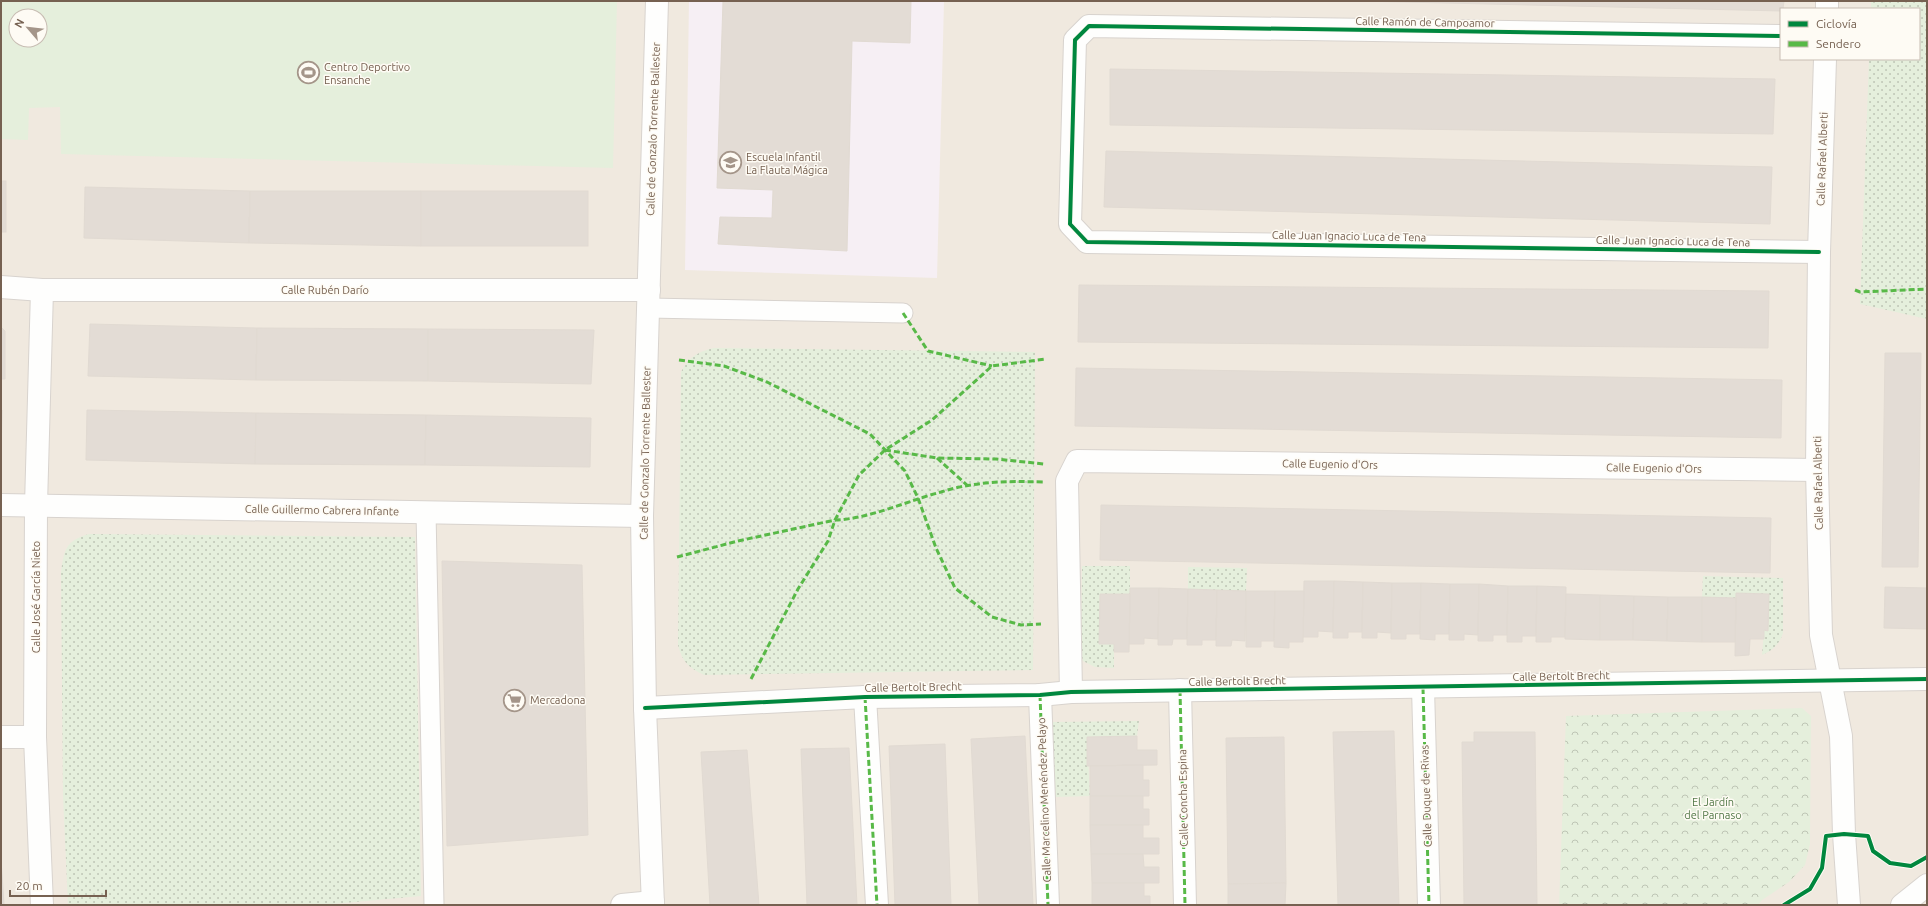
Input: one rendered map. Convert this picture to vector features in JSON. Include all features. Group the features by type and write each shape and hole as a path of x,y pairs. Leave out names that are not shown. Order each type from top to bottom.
{"street":[{"name":"Calle de Gonzalo Torrente Ballester","path":"653,903 645,708 642,516 657,1"},
{"name":"Calle Ramón de Campoamor","path":"1076,40 1088,26 1780,36"},
{"name":"Calle Juan Ignacio Luca de Tena","path":"1076,40 1070,224 1087,242 1819,252"},
{"name":"Calle Rafael Alberti","path":"1825,60 1819,252 1817,470 1821,635 1841,736 1844,834 1849,905"},
{"name":"Calle Rubén Darío","path":"1,287 42,290 649,299"},
{"name":"Calle José García Nieto","path":"42,290 36,505 34,737 42,905"},
{"name":"Calle Eugenio d'Ors","path":"1071,692 1066,481 1078,461 1817,470"},
{"name":"Calle Guillermo Cabrera Infante","path":"1,505 642,516"},
{"name":"Calle Bertolt Brecht","path":"645,708 865,697 1040,695 1071,692 1423,688 1927,679"},
{"name":"Calle Duque de Rivas","path":"1423,688 1429,905"},
{"name":"Calle Concha Espina","path":"1180,690 1185,905"},
{"name":"Calle Marcelino Menéndez Pelayo","path":"1040,695 1048,905"},
{"path":"865,697 877,905"},
{"path":"1,737 34,737"},
{"path":"1902,905 1927,885"},
{"path":"622,905 653,903"}],"lane":[{"path":"649,299 903,313"},
{"path":"426,512 434,905"}],"shaded area":[{"path":"1,1 1927,1 1927,905 1,905"},
{"path":"689,1 944,1 937,278 685,270"}],"green space":[{"name":"Centro Deportivo Ensanche","path":"1,1 617,1 613,168 61,154 60,107 29,108 28,140 1,139"},
{"path":"1871,1 1927,1 1927,319 1860,304 1869,60 1920,60 1920,8 1871,8"},
{"path":"714,348 1035,352 1033,670 704,675 687,664 678,645 681,372 687,362 698,353"},
{"path":"89,534 415,537 421,896 322,905 68,905 63,796 61,573 63,558 70,543"},
{"path":"1082,566 1130,566 1130,594 1100,594 1099,644 1114,644 1114,668 1095,667 1083,661 1081,654"},
{"path":"1188,567 1247,568 1246,591 1188,589"},
{"path":"1703,576 1783,578 1783,633 1780,641 1775,647 1762,655 1764,630 1768,631 1736,593 1736,598 1702,597"},
{"name":"El Jardín del Parnaso","path":"1802,708 1811,716 1810,844 1805,865 1789,882 1762,900 1758,905 1559,905 1566,716"},
{"path":"1139,721 1137,736 1087,737 1090,796 1055,797 1052,722"}],"building":[{"path":"723,1 911,1 910,43 852,41 847,251 718,244 720,217 772,218 773,190 717,188"},
{"path":"1361,1 1784,1 1783,8 1780,8 1780,11"},
{"path":"1110,69 1775,79 1773,134 1110,125"},
{"path":"1106,151 1772,167 1770,224 1104,207"},
{"path":"1,181 6,181 6,232 1,232"},
{"path":"85,187 250,191 249,243 84,238"},
{"path":"250,191 421,191 421,246 249,243"},
{"path":"421,191 588,191 588,246 421,246"},
{"path":"1079,285 1769,291 1768,348 1078,342"},
{"path":"90,324 257,328 256,380 88,376"},
{"path":"1,327 5,331 5,379 1,379"},
{"path":"257,328 428,329 428,381 256,380"},
{"path":"428,329 594,330 591,384 428,381"},
{"path":"1885,353 1921,353 1918,567 1882,567"},
{"path":"1076,368 1782,380 1781,438 1075,426"},
{"path":"1,410 2,410 1,456"},
{"path":"87,410 256,413 255,464 86,460"},
{"path":"256,413 426,415 425,465 255,464"},
{"path":"426,415 591,418 590,467 425,465"},
{"path":"1101,505 1771,518 1770,573 1100,560"},
{"name":"Mercadona","path":"442,561 582,565 588,835 447,846"},
{"path":"1304,581 1334,581 1333,632 1318,631 1318,637 1303,637"},
{"path":"1334,581 1363,582 1362,632 1348,632 1348,638 1333,638"},
{"path":"1363,582 1392,583 1391,633 1377,632 1377,638 1362,638"},
{"path":"1392,583 1421,583 1420,634 1406,634 1406,639 1391,639"},
{"path":"1421,583 1450,584 1449,634 1435,634 1435,640 1420,639"},
{"path":"1450,584 1479,584 1478,635 1464,634 1464,640 1449,640"},
{"path":"1479,584 1508,586 1507,635 1493,635 1493,641 1478,641"},
{"path":"1508,586 1537,586 1536,636 1522,636 1522,642 1507,642"},
{"path":"1537,586 1566,587 1565,637 1551,637 1551,642 1536,642"},
{"path":"1885,587 1927,588 1927,629 1884,628"},
{"path":"1130,588 1159,588 1158,639 1144,638 1144,644 1129,644"},
{"path":"1159,588 1188,589 1187,639 1173,639 1172,645 1158,645"},
{"path":"1188,589 1217,590 1216,640 1202,640 1202,645 1187,645"},
{"path":"1217,590 1246,591 1245,641 1232,640 1231,646 1216,646"},
{"path":"1246,591 1275,591 1274,641 1261,641 1261,647 1246,647"},
{"path":"1275,591 1304,591 1303,642 1289,642 1289,648 1274,647"},
{"path":"1736,593 1769,594 1768,631 1764,630 1764,639 1750,639 1749,655 1735,656"},
{"path":"1100,594 1130,594 1129,652 1114,652 1114,644 1099,644"},
{"path":"1566,594 1600,595 1600,640 1565,639"},
{"path":"1600,595 1634,596 1633,640 1600,640"},
{"path":"1634,596 1668,597 1667,641 1633,640"},
{"path":"1668,597 1702,597 1702,642 1667,641"},
{"path":"1702,597 1736,598 1735,642 1702,642"},
{"path":"1394,731 1399,905 1338,905 1333,732"},
{"path":"1474,732 1535,732 1537,905 1464,905 1462,742 1474,742"},
{"path":"1025,736 1033,905 979,905 971,739"},
{"path":"1137,736 1137,750 1157,750 1157,765 1087,766 1087,737"},
{"path":"1284,737 1286,883 1228,884 1226,738"},
{"path":"945,744 951,905 895,905 889,746"},
{"path":"849,748 857,905 807,905 801,749"},
{"path":"747,750 759,905 710,905 701,752"},
{"path":"1143,765 1143,780 1149,780 1149,796 1090,796 1090,766"},
{"path":"1090,796 1143,796 1143,809 1149,809 1149,825 1090,825"},
{"path":"1090,825 1143,825 1143,838 1159,838 1159,854 1091,854"},
{"path":"1091,854 1143,854 1144,867 1159,867 1159,883 1092,883"},
{"path":"1,861 2,874 4,905 1,905"},
{"path":"1092,883 1144,883 1144,896 1150,896 1150,905 1092,905"},
{"path":"1286,883 1285,905 1228,905 1228,884"}],"marked path":[{"path":"1855,290 1860,292 1927,289"},
{"path":"903,313 928,351 992,366"},
{"path":"677,557 738,541 835,520 859,475 885,450 932,420 992,366 1046,359"},
{"path":"679,360 724,366 767,382 870,434 905,471 918,498 936,548 955,588 992,617 1021,625 1041,624"},
{"path":"885,450 937,458 996,459 1044,464"},
{"path":"937,458 968,486"},
{"path":"751,679 798,589 828,541 835,520 848,519 875,513 954,488 1004,482 1044,482"},
{"path":"1423,688 1429,905"},
{"path":"1180,690 1185,905"},
{"path":"1040,695 1048,905"},
{"path":"865,697 877,905"}],"cycle path":[{"path":"1780,36 1089,26 1075,40 1070,224 1087,242 1819,252"},
{"path":"645,708 865,697 1040,695 1071,692 1927,679"},
{"path":"1784,905 1810,889 1822,868 1826,836 1844,834 1868,836 1873,851 1890,863 1911,866 1927,857"}],"place":[{"name":"Centro Deportivo Ensanche","path":"308,73"},
{"name":"Escuela Infantil La Flauta Mágica","path":"731,163"},
{"name":"Mercadona","path":"515,700"}]}
